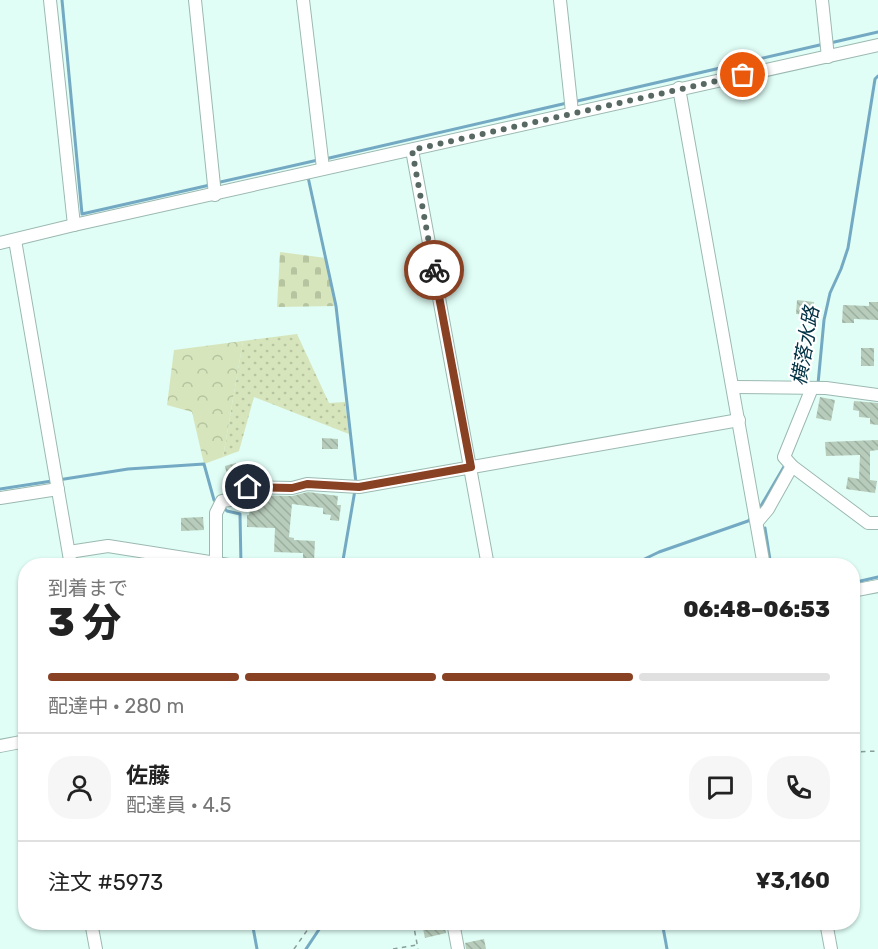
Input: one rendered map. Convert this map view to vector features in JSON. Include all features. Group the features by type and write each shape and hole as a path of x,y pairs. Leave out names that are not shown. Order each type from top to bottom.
{"street":[{"path":"50,0 74,225"},
{"path":"195,0 215,195"},
{"path":"303,0 323,168"},
{"path":"560,0 572,112"},
{"path":"822,0 828,57"},
{"path":"0,243 215,195 323,168 878,45"},
{"path":"679,88 763,558"},
{"path":"412,150 487,558"},
{"path":"15,240 70,558"},
{"path":"734,387 826,388 878,395"},
{"path":"757,522 768,509 788,462 812,388"},
{"path":"216,558 216,513 222,501 238,499 248,487 292,488 307,484 355,487 739,420"},
{"path":"788,462 868,523 878,523"},
{"path":"0,498 58,489"},
{"path":"69,552 108,546 189,558"},
{"path":"860,589 878,586"},
{"path":"0,746 18,743"},
{"path":"92,930 96,949"},
{"path":"454,930 458,949"},
{"path":"827,930 831,949"}],"path":[{"path":"860,752 878,751"},
{"path":"294,949 307,930"},
{"path":"414,930 418,949"},
{"path":"393,949 417,944"}],"green space":[{"path":"280,252 326,258 336,306 277,307"},
{"path":"297,334 329,403 345,402 349,434 254,397 239,451 223,457 243,341"},
{"path":"243,341 223,457 204,464 192,412 167,405 174,350"}],"building":[{"path":"797,300 814,302 813,315 796,314"},
{"path":"869,302 878,302 878,320 854,319 854,323 842,323 843,305 869,306"},
{"path":"861,348 874,348 874,366 861,366"},
{"path":"820,397 835,400 831,421 816,418"},
{"path":"854,401 878,403 878,425 870,424 870,418 859,417 859,411 853,410"},
{"path":"322,438 338,439 338,449 322,449"},
{"path":"878,440 878,450 870,451 870,480 877,481 875,493 846,489 848,477 859,479 860,455 826,456 825,442"},
{"path":"236,463 241,482 229,485 225,466"},
{"path":"308,492 338,496 337,505 341,505 339,521 330,520 331,515 323,514 323,508 292,504 289,537 294,540 315,541 314,558 303,558 303,553 274,552 275,528 247,527 247,515 249,515 252,495 292,496"},
{"path":"203,517 204,530 181,531 181,518"},
{"path":"423,930 445,930 446,933 425,938"},
{"path":"484,939 486,949 466,949 465,943"}],"waterway":[{"path":"62,0 82,214 210,185"},
{"path":"830,43 878,32"},
{"path":"573,102 824,44"},
{"name":"横落水路","path":"818,384 824,320 830,293 848,248 875,79 878,76"},
{"path":"325,159 567,103"},
{"path":"216,183 318,160"},
{"path":"308,177 336,306 356,483"},
{"path":"58,480 128,469 204,464 214,500 218,503"},
{"name":"横落水路","path":"758,511 785,465"},
{"path":"0,489 52,481"},
{"path":"343,558 355,490"},
{"path":"223,507 227,511 240,514 241,558"},
{"name":"横落水路","path":"647,558 751,518"},
{"path":"765,528 770,558"},
{"path":"860,581 878,577"},
{"path":"253,930 257,949"},
{"name":"横落水路","path":"306,949 319,930"},
{"path":"663,930 667,949"}],"way so far":[{"path":"434,270 412,150 743,75"}],"route":[{"path":"248,487 292,488 307,484 359,487 471,467 434,270"}]}
